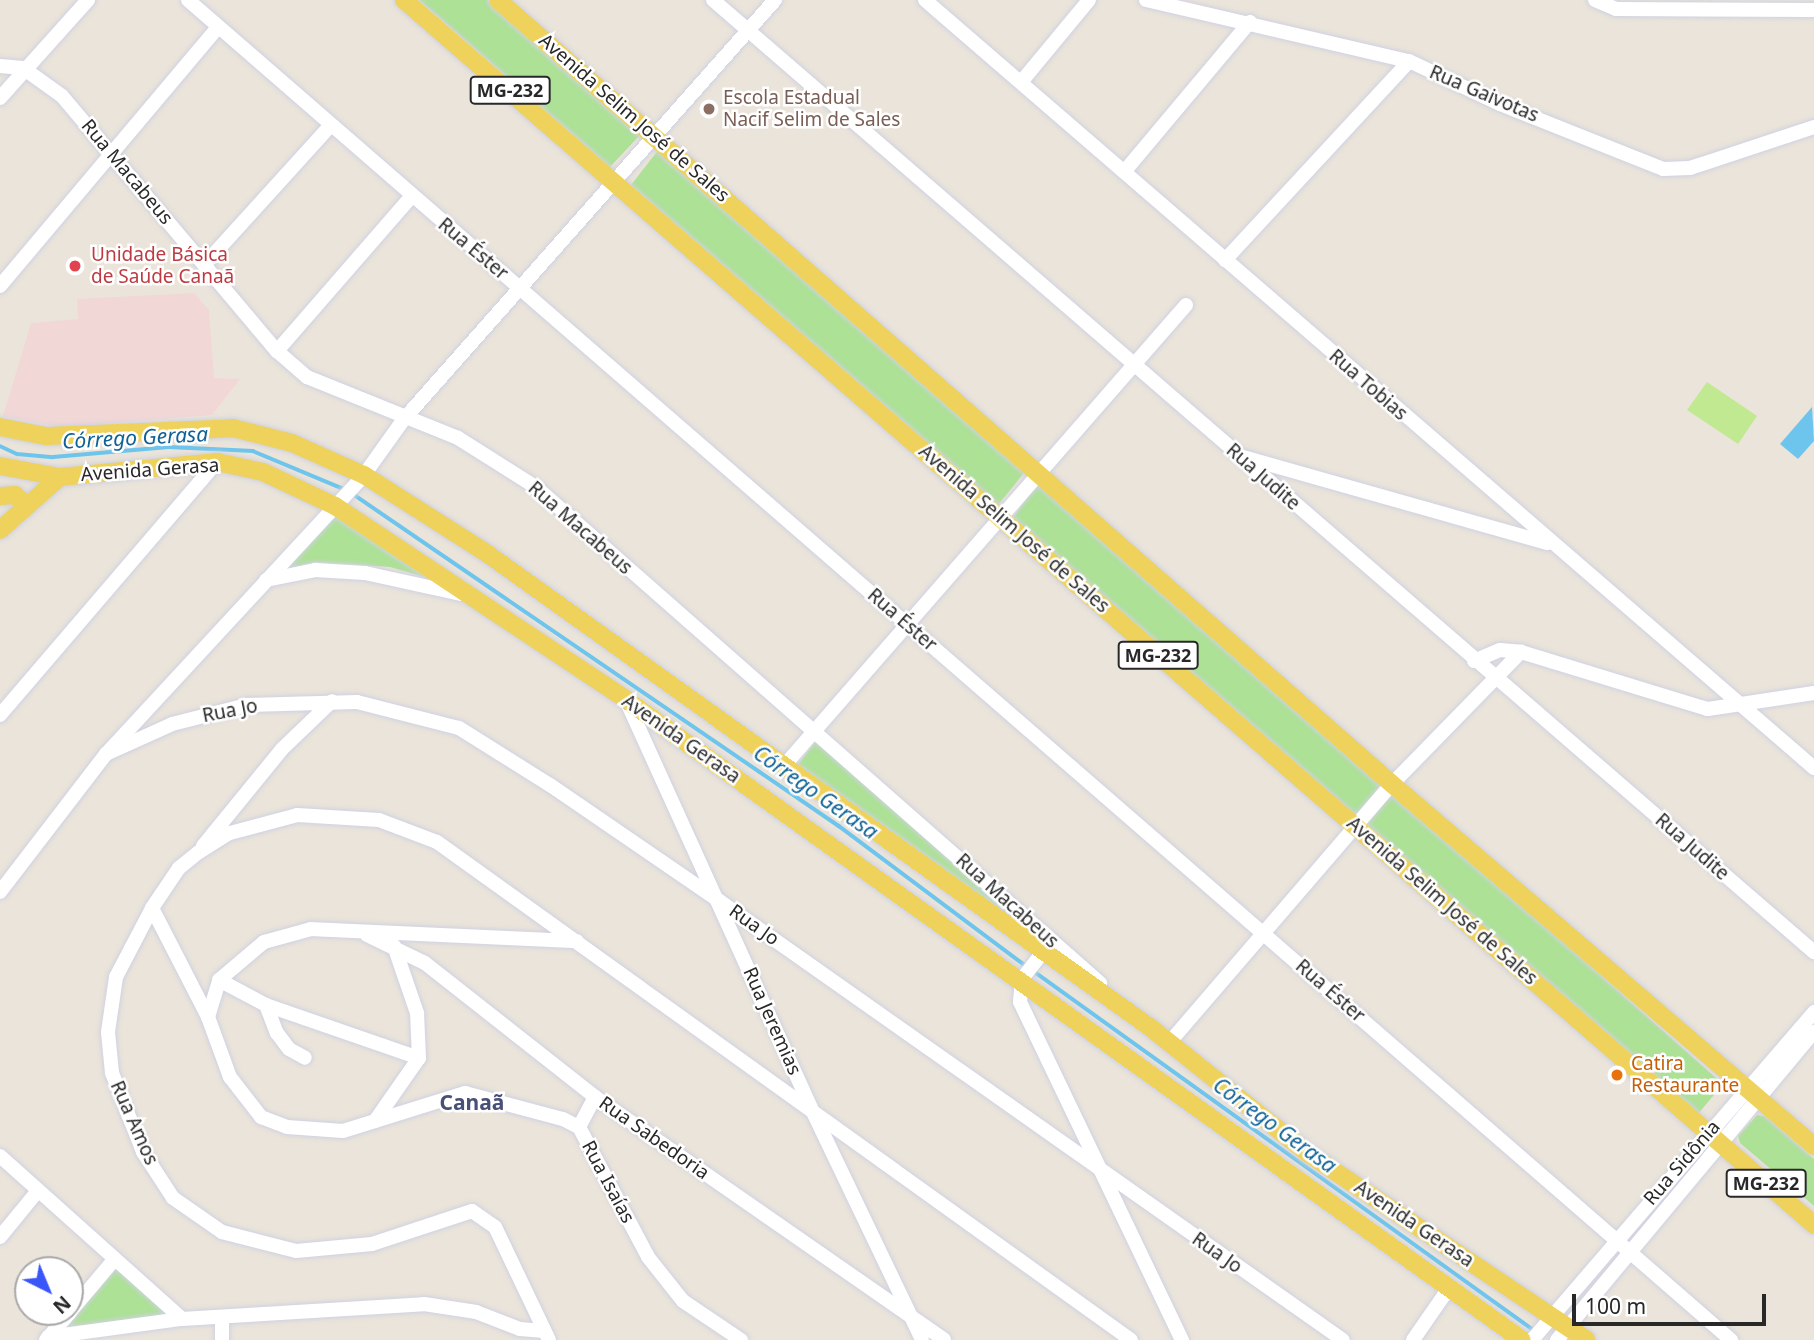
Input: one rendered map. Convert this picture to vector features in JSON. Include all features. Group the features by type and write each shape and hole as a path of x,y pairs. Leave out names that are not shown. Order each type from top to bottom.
{"main road":[{"name":"Avenida Selim José de Sales","path":"404,0 1814,1225"},
{"name":"Avenida Selim José de Sales","path":"498,0 656,135 1392,784 1814,1146"},
{"name":"Avenida Gerasa","path":"0,427 46,436 233,428 292,443 360,478 485,552 1041,954 1151,1028 1308,1154 1548,1320 1562,1333 1587,1340"},
{"name":"Avenida Gerasa","path":"0,466 60,477 217,462 263,472 338,502 1024,976 1449,1288 1530,1339"},
{"path":"0,530 25,504 60,477"},
{"path":"0,496 15,495 25,504"}],"street":[{"path":"0,98 23,68 88,0"},
{"name":"Rua Éster","path":"188,0 411,197 522,289 1731,1340"},
{"name":"Rua Judite","path":"713,0 1474,661 1814,952"},
{"path":"0,892 106,754 360,478 404,419 522,289 775,0"},
{"name":"Rua Tobias","path":"925,0 1022,81 1552,544 1814,768"},
{"path":"1022,81 1088,0"},
{"name":"Rua Gaivotas","path":"1146,0 1409,61 1500,104 1663,169 1690,168 1814,127"},
{"path":"1179,7 1195,0"},
{"path":"1595,0 1616,9 1668,5 1814,10"},
{"path":"1124,172 1250,22"},
{"path":"0,286 218,27"},
{"path":"1225,260 1409,61"},
{"path":"0,66 23,68"},
{"name":"Rua Macabeus","path":"23,68 62,96 113,153 277,351 307,377 404,419 458,438 537,488 1151,1028"},
{"path":"204,265 330,126"},
{"path":"277,351 411,197"},
{"path":"783,767 909,626 1186,305"},
{"path":"1238,456 1552,544"},
{"path":"0,715 217,462"},
{"path":"267,580 315,570 366,573 483,601"},
{"path":"1474,661 1500,650 1521,652 1671,702 1708,709 1743,707 1814,693"},
{"path":"1169,1043 1392,784 1521,652"},
{"name":"Rua Jeremias","path":"625,699 811,1108 922,1340"},
{"name":"Rua Jo","path":"106,754 172,724 247,705 332,701 393,708 459,728 550,785 718,900 1343,1340"},
{"name":"Rua Amos","path":"199,852 282,748 332,701"},
{"name":"Rua Amos","path":"546,1335 495,1227 472,1211 372,1244 296,1251 222,1232 173,1198 143,1152 111,1073 108,1032 117,977 152,908 179,868 199,852 230,834 297,815 379,820 437,842 1131,1340"},
{"name":"Rua Isaías","path":"152,908 208,1017 230,1077 261,1117 316,1132 372,1125 465,1093 530,1108 579,1126 648,1257 683,1301 741,1340"},
{"path":"208,1017 219,981 264,942 311,929 368,934 578,941"},
{"name":"Rua Sabedoria","path":"368,934 425,963 595,1097 944,1340"},
{"path":"372,1125 401,1091 419,1058 417,1013 394,946"},
{"path":"1041,954 1024,976 1020,1002 1182,1340"},
{"path":"219,981 266,1005 419,1058"},
{"path":"266,1005 277,1033 289,1049 305,1058"},
{"name":"Rua Sidônia","path":"1530,1339 1616,1239 1714,1137 1752,1093 1814,1012"},
{"name":"Rua Sidônia","path":"1752,1093 1814,1032"},
{"path":"579,1126 595,1097"},
{"name":"Rua Sidônia","path":"1562,1333 1714,1137"},
{"path":"1,1155 37,1192 182,1319"},
{"path":"0,1237 37,1192"},
{"path":"84,1295 114,1260"},
{"path":"1413,1340 1449,1288"},
{"path":"47,1339 182,1319 222,1319 424,1304 476,1312 520,1329 546,1335"},
{"path":"222,1319 222,1340"}],"shaded area":[{"path":"194,293 209,310 214,378 240,379 212,415 61,427 3,416 31,323 78,319 77,299"}],"green space":[{"path":"419,0 487,0 640,135 610,167"},
{"path":"659,149 1024,473 998,505 631,185"},
{"path":"1707,382 1757,416 1738,444 1687,410"},
{"path":"1039,482 1382,783 1354,817 1012,519"},
{"path":"335,513 452,585 390,567 315,562 280,570"},
{"path":"816,741 1090,979 795,768"},
{"path":"1394,792 1723,1084 1698,1114 1365,825"},
{"path":"1757,1115 1765,1116 1814,1159 1814,1206 1740,1143 1738,1136"},
{"path":"114,1264 172,1316 57,1332 62,1326 84,1326 84,1300"}],"water":[{"path":"1812,407 1814,441 1798,459 1780,444"}],"waterway":[{"name":"Córrego Gerasa","path":"0,446 17,454 53,457 169,447 253,451 344,489"},
{"name":"Córrego Gerasa","path":"353,494 839,826 1026,966"},
{"name":"Córrego Gerasa","path":"1032,970 1535,1331"}],"place":[{"name":"Escola Estadual Nacif Selim de Sales","path":"709,109"},
{"name":"Unidade Básica de Saúde Canaã","path":"75,266"},
{"name":"Catira Restaurante","path":"1617,1075"}],"district":[{"name":"Canaã","path":"472,1102"}]}
